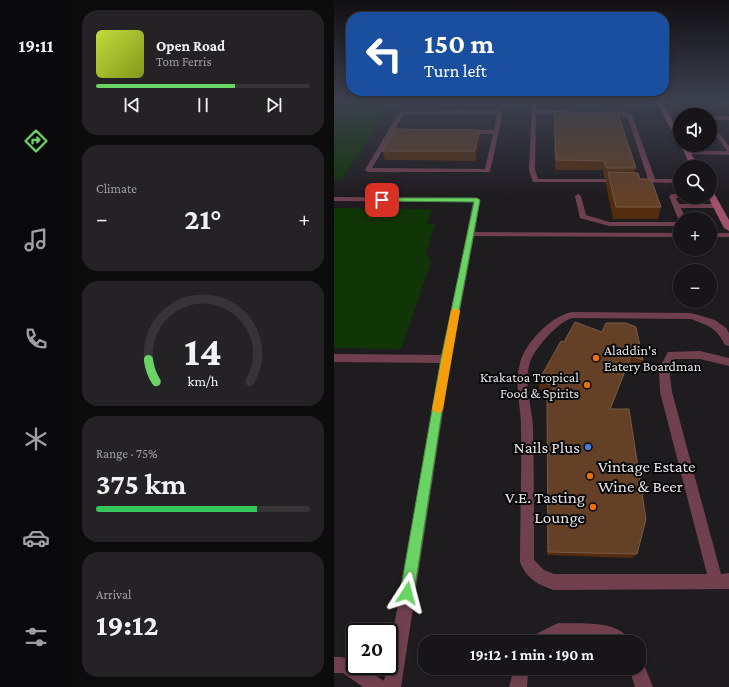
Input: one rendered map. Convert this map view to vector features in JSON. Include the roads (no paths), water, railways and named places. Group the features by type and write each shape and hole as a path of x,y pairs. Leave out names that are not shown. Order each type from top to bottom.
{"main road":[{"path":"687,153 691,160"},
{"path":"717,206 729,228"}],"lane":[{"path":"389,133 368,170 488,171 495,133"},
{"path":"533,133 532,170 534,181 673,181"},
{"path":"635,133 652,181"},
{"path":"717,134 729,151"},
{"path":"687,153 729,151"},
{"path":"578,196 583,216 609,224 673,224"},
{"path":"334,199 477,200 446,359 392,687"},
{"path":"679,212 676,206 717,206"},
{"path":"471,234 673,235"},
{"path":"717,235 729,235"},
{"path":"729,342 723,331 712,323 691,316 565,316 554,324 530,353 523,368 522,388 526,411 527,438 527,562 533,572 542,579 554,582 729,581"},
{"path":"716,581 666,392 664,369 672,355 700,356 729,362"},
{"path":"334,358 446,359"},
{"path":"551,635 558,631 608,633 611,635"},
{"path":"334,665 345,665 378,687"},
{"path":"518,687 520,675"},
{"path":"640,675 644,687"}],"place":[{"name":"Aladdin's Eatery Boardman","path":"596,358"},
{"name":"Krakatoa Tropical Food & Spirits","path":"587,385"},
{"name":"Nails Plus","path":"588,447"},
{"name":"Vintage Estate Wine & Beer","path":"590,476"},
{"name":"V.E. Tasting Lounge","path":"593,507"}]}
